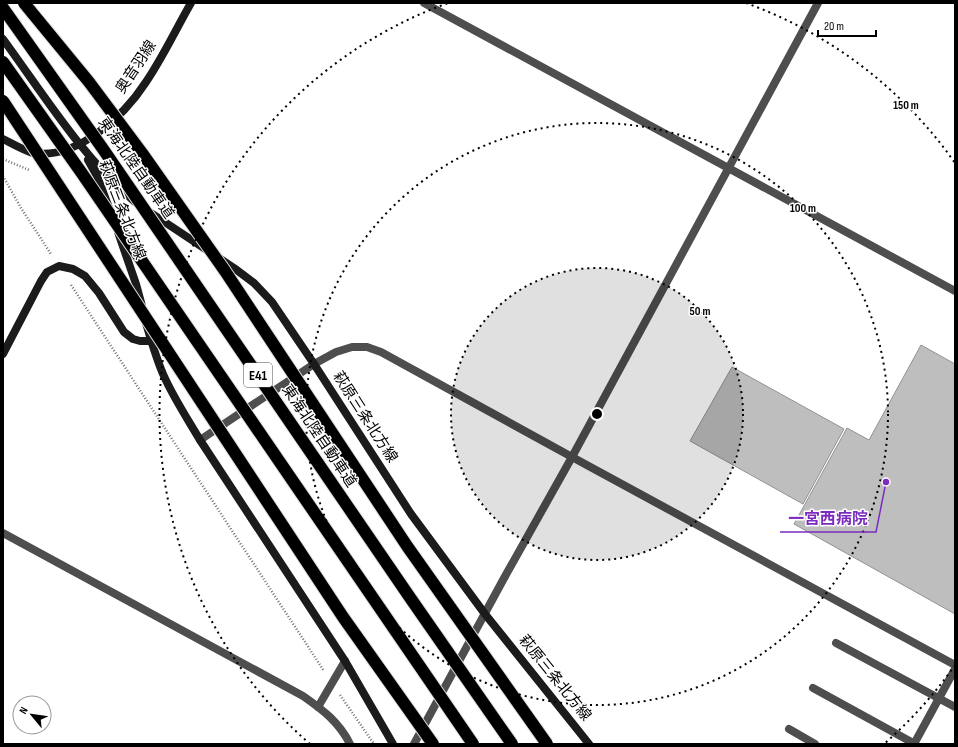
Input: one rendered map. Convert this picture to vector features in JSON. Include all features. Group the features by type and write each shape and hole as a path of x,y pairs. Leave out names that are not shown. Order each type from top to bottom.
{"highway":[{"path":"24,3 89,82 142,153 225,271 407,546 547,744"},
{"name":"東海北陸自動車道","path":"3,8 108,155 512,744"},
{"name":"E41","path":"3,62 86,178 473,744"},
{"path":"3,101 330,598 433,744"}],"main road":[{"name":"奥音羽線","path":"3,139 32,153 53,153 80,145 107,125 126,107 146,83 191,3"},
{"name":"萩原三条北方線","path":"3,39 80,145 104,173 136,202 254,283 272,302 411,514 485,614 589,744"},
{"name":"萩原三条北方線","path":"80,145 97,176 106,197 136,284 151,341 163,374 200,440 345,661 393,744"},
{"path":"3,354 44,276 47,272 58,266 73,269 85,276 99,293 124,332 133,339 140,341 151,341"}],"street":[{"path":"424,3 955,291"},
{"path":"414,744 572,458 818,3"},
{"path":"200,440 314,364 336,352 352,347 367,347 388,356 572,458 955,665"},
{"path":"3,533 304,696 328,714 350,744"},
{"path":"836,643 955,707"},
{"path":"318,707 345,661"},
{"path":"813,688 914,744 955,669"},
{"path":"789,729 815,744"}],"path":[{"path":"3,176 21,208 58,266 332,683 374,744"}],"building":[{"path":"921,345 955,364 955,614 794,524 847,428 869,440"},
{"path":"732,367 844,429 803,504 690,441"}],"place":[{"name":"一宮西病院","path":"886,482"}]}
